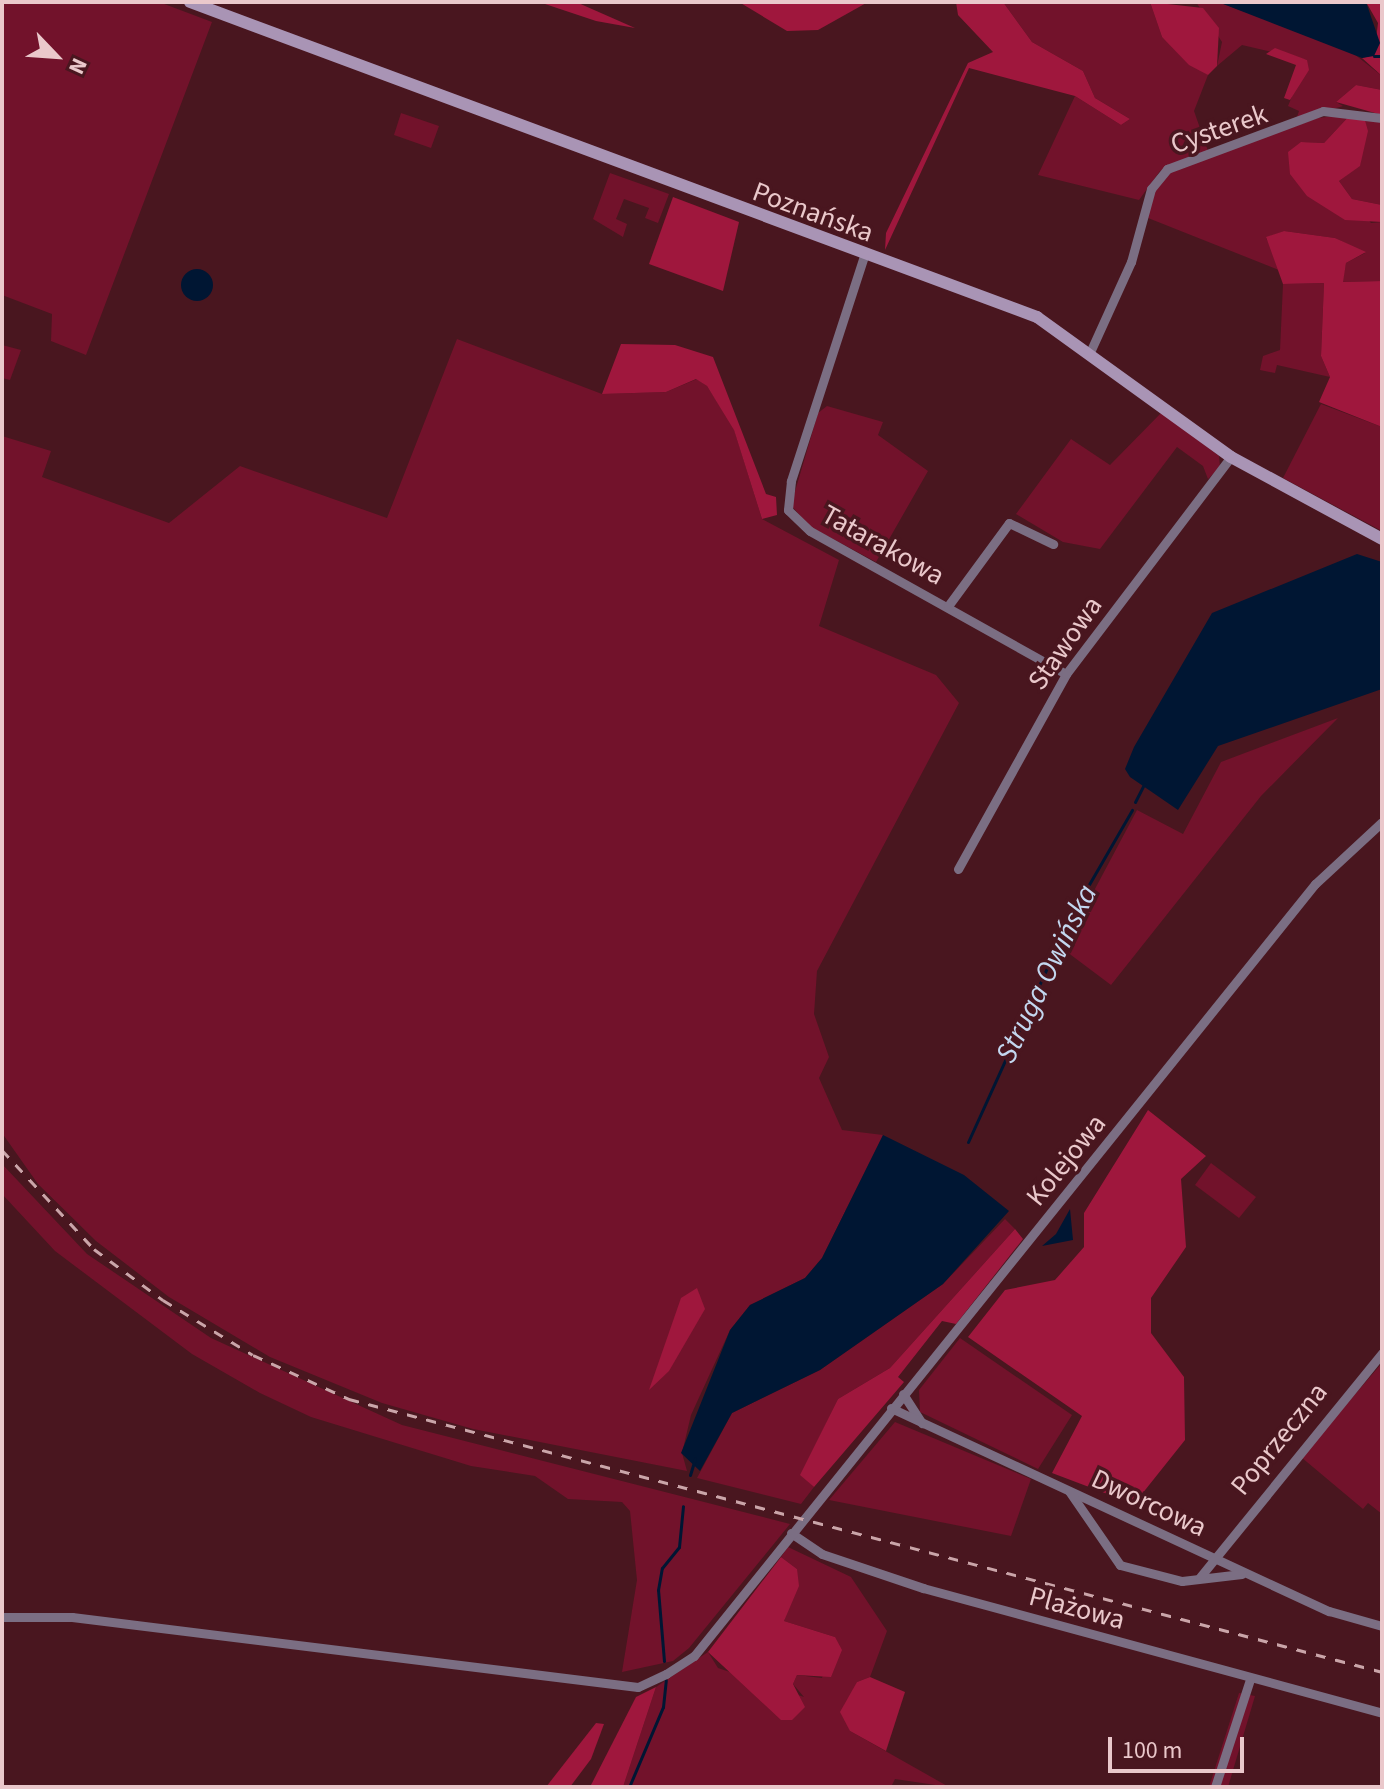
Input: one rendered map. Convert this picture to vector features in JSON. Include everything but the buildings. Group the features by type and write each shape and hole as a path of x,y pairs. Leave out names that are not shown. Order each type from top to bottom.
{"main road":[{"name":"Poznańska","path":"190,2 864,256 1026,313 1091,350 1231,457 1382,539"}],"street":[{"name":"Cysterek","path":"1091,350 1131,262 1151,189 1167,169 1323,111 1382,118"},
{"name":"Tatarakowa","path":"864,256 787,504 802,527 1066,674"},
{"name":"Stawowa","path":"958,869 1066,674 1231,457"},
{"path":"948,606 1009,523 1053,544"},
{"name":"Kolejowa","path":"2,1617 72,1617 638,1687 694,1656 1315,884 1382,822"},
{"name":"Poprzeczna","path":"1213,1556 1382,1353"},
{"path":"903,1394 925,1425"},
{"name":"Dworcowa","path":"891,1408 1250,1575 1382,1626"},
{"name":"Dworcowa","path":"1066,1489 1120,1565 1175,1580 1250,1575"},
{"path":"1085,1514 1097,1503"},
{"name":"Plażowa","path":"791,1533 813,1551 903,1582 1382,1713"},
{"path":"1198,1550 1200,1577"},
{"name":"Dworcowa","path":"1200,1577 1213,1556"},
{"path":"1215,1787 1250,1679"}],"shaded area":[{"path":"2,2 159,2 212,22 86,355 51,341 52,314 2,295"},
{"path":"539,2 576,2 635,28 596,21"},
{"path":"739,2 868,2 818,30 787,31"},
{"path":"956,2 1003,2 1032,42 1083,71 1095,98 1130,119 1121,125 1075,96 969,68 885,250 886,233 968,63 993,52 958,15"},
{"path":"1003,2 1150,2 1162,37 1208,75 1194,111 1208,151 1160,171 1139,200 1038,175 1075,96 1121,125 1130,119 1095,98 1083,71 1032,42"},
{"path":"1150,2 1203,8 1219,28 1217,66 1208,75 1189,65 1162,37"},
{"path":"1196,2 1218,2 1349,50 1382,76 1382,90 1356,85 1336,102 1343,106 1296,120 1299,111 1288,106 1307,60 1242,45 1217,66 1222,42"},
{"path":"1366,2 1382,2 1382,76 1362,58 1374,55 1378,23"},
{"path":"1275,48 1307,60 1309,70 1290,100 1284,98 1296,65 1266,54"},
{"path":"1356,85 1382,90 1382,115 1336,102"},
{"path":"401,113 439,126 431,148 394,135"},
{"path":"1351,114 1324,143 1301,142 1371,223 1382,222 1382,281 1342,282 1346,263 1365,253 1335,238 1284,231 1266,238 1284,272 1148,218 1152,195 1168,172 1318,118"},
{"path":"1351,114 1364,117 1368,131 1360,166 1339,181 1352,199 1382,205 1382,222 1345,220 1307,196 1290,174 1288,152 1301,142 1324,143"},
{"path":"1364,117 1382,122 1382,205 1352,199 1339,181 1360,165"},
{"path":"610,173 669,194 658,223 645,218 649,208 624,199 616,219 627,224 623,237 593,219"},
{"path":"673,197 739,222 723,291 649,264"},
{"path":"1284,231 1335,238 1366,252 1346,263 1343,282 1382,281 1382,427 1319,402 1330,377 1321,356 1324,283 1283,284 1266,237"},
{"path":"1324,283 1321,356 1330,377 1277,365 1275,373 1260,370 1263,356 1280,350 1283,284"},
{"path":"457,339 602,394 666,392 697,379 707,386 733,426 762,519 839,560 819,626 936,675 959,703 817,971 814,1014 829,1057 819,1078 842,1130 883,1135 822,1258 805,1278 750,1305 730,1330 691,1415 682,1453 687,1471 473,1429 382,1403 270,1357 169,1297 96,1241 38,1184 2,1133 2,436 51,451 42,477 169,523 240,466 387,518"},
{"path":"621,344 675,345 713,357 766,494 776,497 777,515 762,519 734,430 707,386 696,379 666,392 602,394"},
{"path":"2,345 21,350 10,380 2,378"},
{"path":"1321,404 1382,427 1382,531 1283,478"},
{"path":"827,406 883,422 878,435 928,471 876,562 809,526 791,505 818,413"},
{"path":"1162,412 1219,456 1220,467 1208,479 1203,466 1177,447 1100,549 1063,542 1016,514 1071,439 1110,465"},
{"path":"1338,718 1261,796 1111,985 1063,949 1137,810 1183,834 1221,762"},
{"path":"1148,1110 1206,1156 1181,1179 1186,1247 1151,1298 1151,1333 1184,1377 1185,1440 1134,1504 1052,1473 1082,1416 968,1337 1005,1290 1055,1280 1084,1247 1084,1213"},
{"path":"1211,1163 1256,1197 1239,1218 1195,1185"},
{"path":"2,1164 87,1254 211,1338 402,1425 790,1524 689,1648 673,1661 622,1672 637,1580 630,1511 622,1502 568,1499 535,1476 471,1466 311,1417 260,1393 192,1354 55,1251 2,1194"},
{"path":"1005,1219 1015,1229 890,1368 838,1399 801,1475 814,1487 801,1504 697,1478 732,1413 820,1370 943,1284"},
{"path":"1015,1229 1023,1239 956,1324 942,1321 898,1377 904,1382 814,1487 800,1475 838,1399 890,1368"},
{"path":"697,1288 705,1309 669,1371 649,1390 681,1298"},
{"path":"960,1338 1072,1415 1038,1469 920,1412 919,1390"},
{"path":"1382,1363 1382,1514 1368,1503 1363,1509 1301,1457"},
{"path":"895,1422 1031,1479 1011,1536 829,1500"},
{"path":"788,1547 851,1577 887,1631 870,1677 857,1682 850,1731 949,1787 895,1779 891,1787 623,1787 656,1687 708,1652 718,1668 804,1697 793,1684 797,1675 822,1678 835,1637 784,1621 797,1569 781,1557"},
{"path":"781,1557 797,1569 799,1586 784,1621 835,1637 842,1650 831,1677 797,1675 793,1684 805,1707 792,1720 781,1720 708,1652"},
{"path":"870,1677 905,1692 886,1751 850,1731 840,1712 857,1682"},
{"path":"656,1687 623,1787 590,1787 636,1697"},
{"path":"1239,1693 1255,1696 1228,1787 1209,1787"},
{"path":"596,1723 604,1724 591,1759 570,1787 546,1787"}],"water":[{"path":"1218,2 1366,2 1380,43 1374,56 1362,58"},
{"path":"197,269 209,273 213,285 209,297 197,301 185,297 181,285 185,273"},
{"path":"1357,554 1382,562 1382,689 1218,746 1178,810 1130,777 1125,769 1134,747 1212,613"},
{"path":"883,1135 964,1175 1009,1211 943,1284 820,1370 732,1413 700,1471 681,1453 730,1330 750,1305 805,1278 822,1258"},
{"path":"1070,1209 1073,1240 1042,1246 1056,1234"}],"waterway":[{"path":"1374,56 1382,56"},
{"name":"Struga Owińska","path":"1135,802 1144,784"},
{"name":"Struga Owińska","path":"968,1142 1069,919 1132,810"},
{"path":"690,1475 695,1459"},
{"path":"664,1661 658,1590 662,1568 679,1547 683,1506"},
{"name":"Struga Owińska","path":"629,1787 663,1707 666,1680"}],"railway":[{"path":"2,1150 94,1249 163,1300 253,1355 349,1399 1382,1672"}]}
